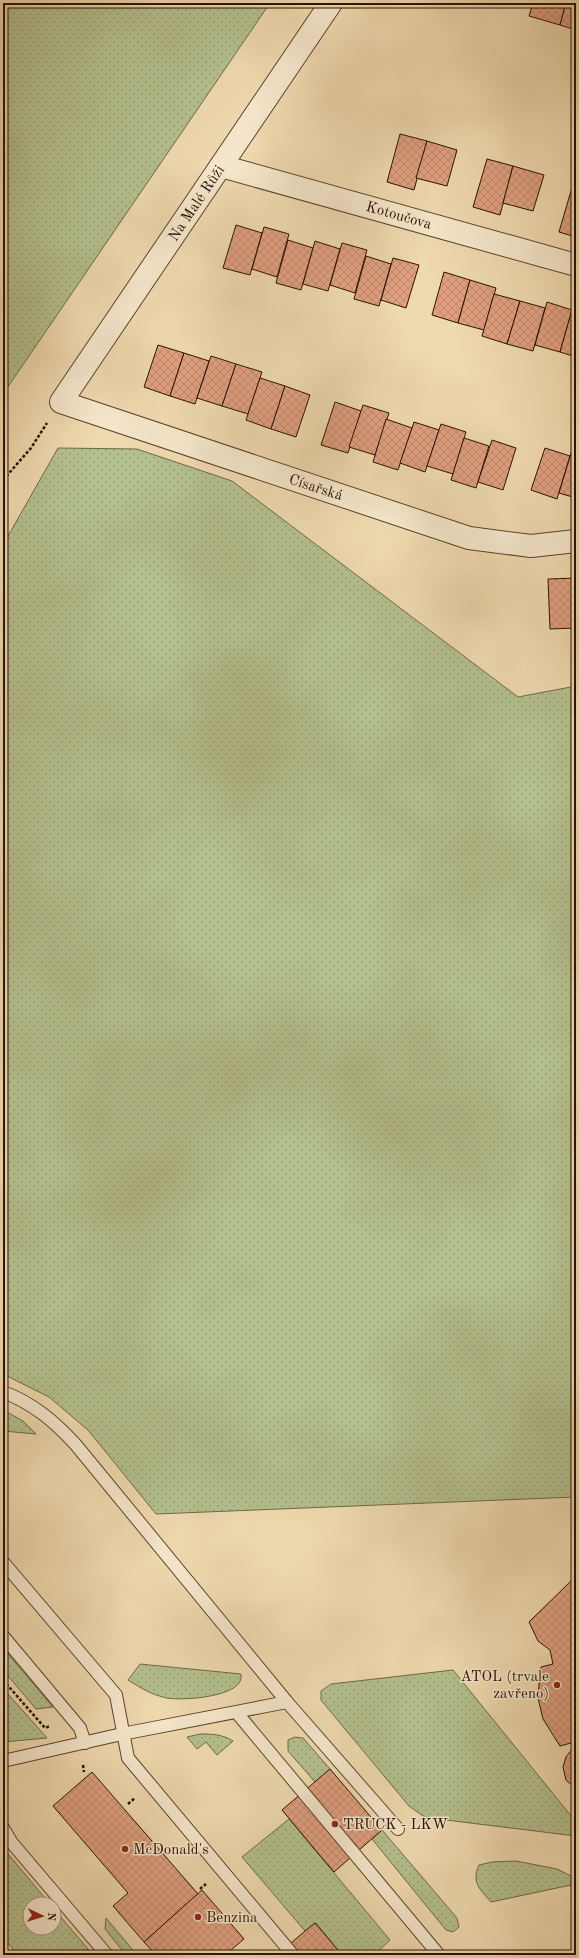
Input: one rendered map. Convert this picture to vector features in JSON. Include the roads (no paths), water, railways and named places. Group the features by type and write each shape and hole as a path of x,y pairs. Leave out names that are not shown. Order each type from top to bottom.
{"street":[{"name":"Na Malé Růži","path":"61,402 331,3"},
{"name":"Kotoučova","path":"221,166 576,265"},
{"name":"Císařská","path":"61,402 469,538 531,546 576,541"}],"lane":[{"path":"3,1392 24,1401 43,1413 72,1441 287,1702 398,1829"},
{"path":"3,1562 116,1695 122,1734 128,1758 293,1955"},
{"path":"3,1636 80,1728 85,1743"},
{"path":"3,1761 122,1734 237,1713 287,1702"},
{"path":"237,1713 439,1955"},
{"path":"3,1828 12,1843 107,1955"}],"place":[{"name":"ATOL (trvale zavřeno)","path":"557,1685"},
{"name":"TRUCK - LKW","path":"335,1824"},
{"name":"McDonald's","path":"125,1849"},
{"name":"Benzina","path":"198,1917"}]}
